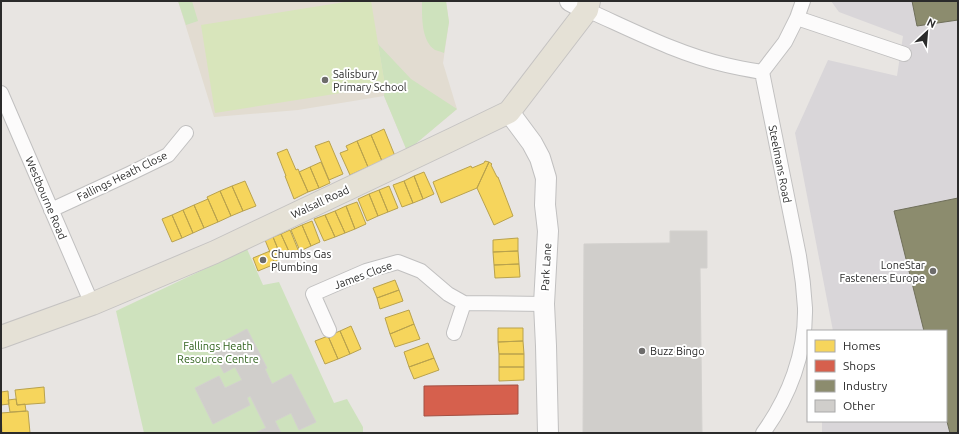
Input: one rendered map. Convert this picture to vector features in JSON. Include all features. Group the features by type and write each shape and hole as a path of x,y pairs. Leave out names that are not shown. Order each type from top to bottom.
{"main road":[{"name":"Walsall Road","path":"1,337 92,304 215,252 509,112 582,4"},
{"name":"Park Lane","path":"509,112 532,143 540,158 546,178 545,205 548,232 544,304 548,433"}],"street":[{"path":"582,4 683,52 726,65 762,72 785,42 797,18 803,1"},
{"path":"797,18 904,54"},
{"name":"Steelmans Road","path":"762,72 799,256 804,285 805,309 802,346 797,367 786,395 772,421 763,433"},
{"name":"Westbourne Road","path":"1,93 92,304"},
{"name":"Fallings Heath Close","path":"51,210 168,155 186,133"},
{"name":"James Close","path":"329,330 313,294 366,271 398,262 421,271 448,294 464,303 544,304"},
{"path":"454,333 464,303"}],"shaded area":[{"name":"Salisbury Primary School","path":"178,1 446,1 449,22 443,63 457,109 407,151 384,96 298,110 214,117"},
{"path":"831,1 958,1 958,433 822,433 822,422 947,422 947,330 833,330 795,133 828,60 897,76 903,36 839,12"}],"green space":[{"path":"178,1 192,1 198,21 186,25"},
{"path":"351,1 371,1 385,86 215,113 201,25"},
{"path":"422,1 446,1 449,22 444,53 435,50 427,41 423,28"},
{"path":"378,44 411,79 457,109 407,151 384,96 385,86"},
{"name":"Fallings Heath Resource Centre","path":"247,249 263,285 279,282 334,403 347,399 363,427 363,433 144,433 116,311"}],"building: Homes":[{"path":"384,129 395,156 382,161 371,135"},
{"path":"371,135 382,161 368,167 357,141"},
{"path":"329,141 343,174 329,180 315,146"},
{"path":"357,141 368,167 350,175 340,153 348,150 346,146"},
{"path":"287,149 308,192 294,199 277,153"},
{"path":"485,161 489,162 477,188 441,203 433,182 471,166 472,168 484,163"},
{"path":"321,162 330,183 319,188 310,167"},
{"path":"489,162 492,164 491,165 498,177 513,216 494,225 477,188"},
{"path":"310,167 319,188 308,192 299,172"},
{"path":"424,172 434,194 423,199 414,176"},
{"path":"414,176 423,199 413,203 404,181"},
{"path":"245,181 256,206 243,211 232,186"},
{"path":"404,181 413,203 402,207 393,185"},
{"path":"232,186 243,211 231,216 220,191"},
{"path":"389,186 398,208 388,212 379,190"},
{"path":"379,190 388,212 378,216 369,194"},
{"path":"220,191 231,216 218,222 207,197"},
{"path":"369,194 378,216 367,221 358,199"},
{"path":"208,199 218,222 204,228 194,205"},
{"path":"357,202 366,224 355,229 346,206"},
{"path":"194,205 204,228 193,233 183,210"},
{"path":"346,206 355,229 345,233 335,211"},
{"path":"183,210 193,233 182,238 172,215"},
{"path":"335,211 345,233 335,237 325,215"},
{"path":"172,215 182,238 172,242 162,219"},
{"path":"325,215 335,237 324,241 314,219"},
{"path":"312,221 320,242 311,246 302,225"},
{"path":"302,225 311,246 300,251 291,230"},
{"path":"290,230 299,252 291,256 281,234"},
{"path":"281,234 291,256 282,259 273,237"},
{"path":"273,237 282,259 274,262 265,240"},
{"path":"518,238 518,251 493,252 493,240"},
{"name":"Chumbs Gas Plumbing","path":"270,251 275,264 258,271 253,258"},
{"path":"518,251 519,264 494,265 493,252"},
{"path":"519,264 520,277 495,278 494,265"},
{"path":"395,280 399,290 377,298 373,288"},
{"path":"399,290 403,301 380,309 377,298"},
{"path":"409,310 414,324 390,334 385,318"},
{"path":"414,324 420,339 395,347 390,334"},
{"path":"351,326 361,349 350,354 340,331"},
{"path":"498,328 523,328 523,341 498,342"},
{"path":"340,331 350,354 338,359 328,336"},
{"path":"328,336 338,359 325,364 315,341"},
{"path":"523,341 524,354 499,354 498,342"},
{"path":"428,343 434,358 409,367 404,352"},
{"path":"499,354 524,354 524,367 499,367"},
{"path":"434,358 439,370 414,379 409,367"},
{"path":"499,367 524,367 524,380 499,381"},
{"path":"44,387 45,403 17,405 15,390"},
{"path":"8,391 9,404 1,405 1,392"},
{"path":"16,399 17,405 25,404 26,411 10,412 8,400"},
{"path":"28,411 30,433 2,433 1,413"}],"building: Shops":[{"path":"518,385 518,414 424,416 424,386"}],"building: Industry":[{"path":"912,1 958,1 958,20 917,26"},
{"name":"LoneStar Fasteners Europe","path":"958,198 958,433 950,433 947,422 947,330 924,330 894,211"}],"building: Other":[{"name":"Buzz Bingo","path":"670,231 707,231 707,268 700,268 702,433 583,433 584,244 670,243"},
{"name":"Fallings Heath Resource Centre","path":"247,329 267,368 265,369 272,384 291,374 316,422 299,430 291,413 275,421 281,433 255,433 266,428 250,396 247,398 250,405 213,424 195,388 219,376 225,388 242,380 235,367 224,373 211,348"}],"place":[{"name":"Salisbury Primary School","path":"325,80"},
{"name":"Chumbs Gas Plumbing","path":"263,260"},
{"name":"LoneStar Fasteners Europe","path":"933,271"},
{"name":"Buzz Bingo","path":"642,351"}]}
